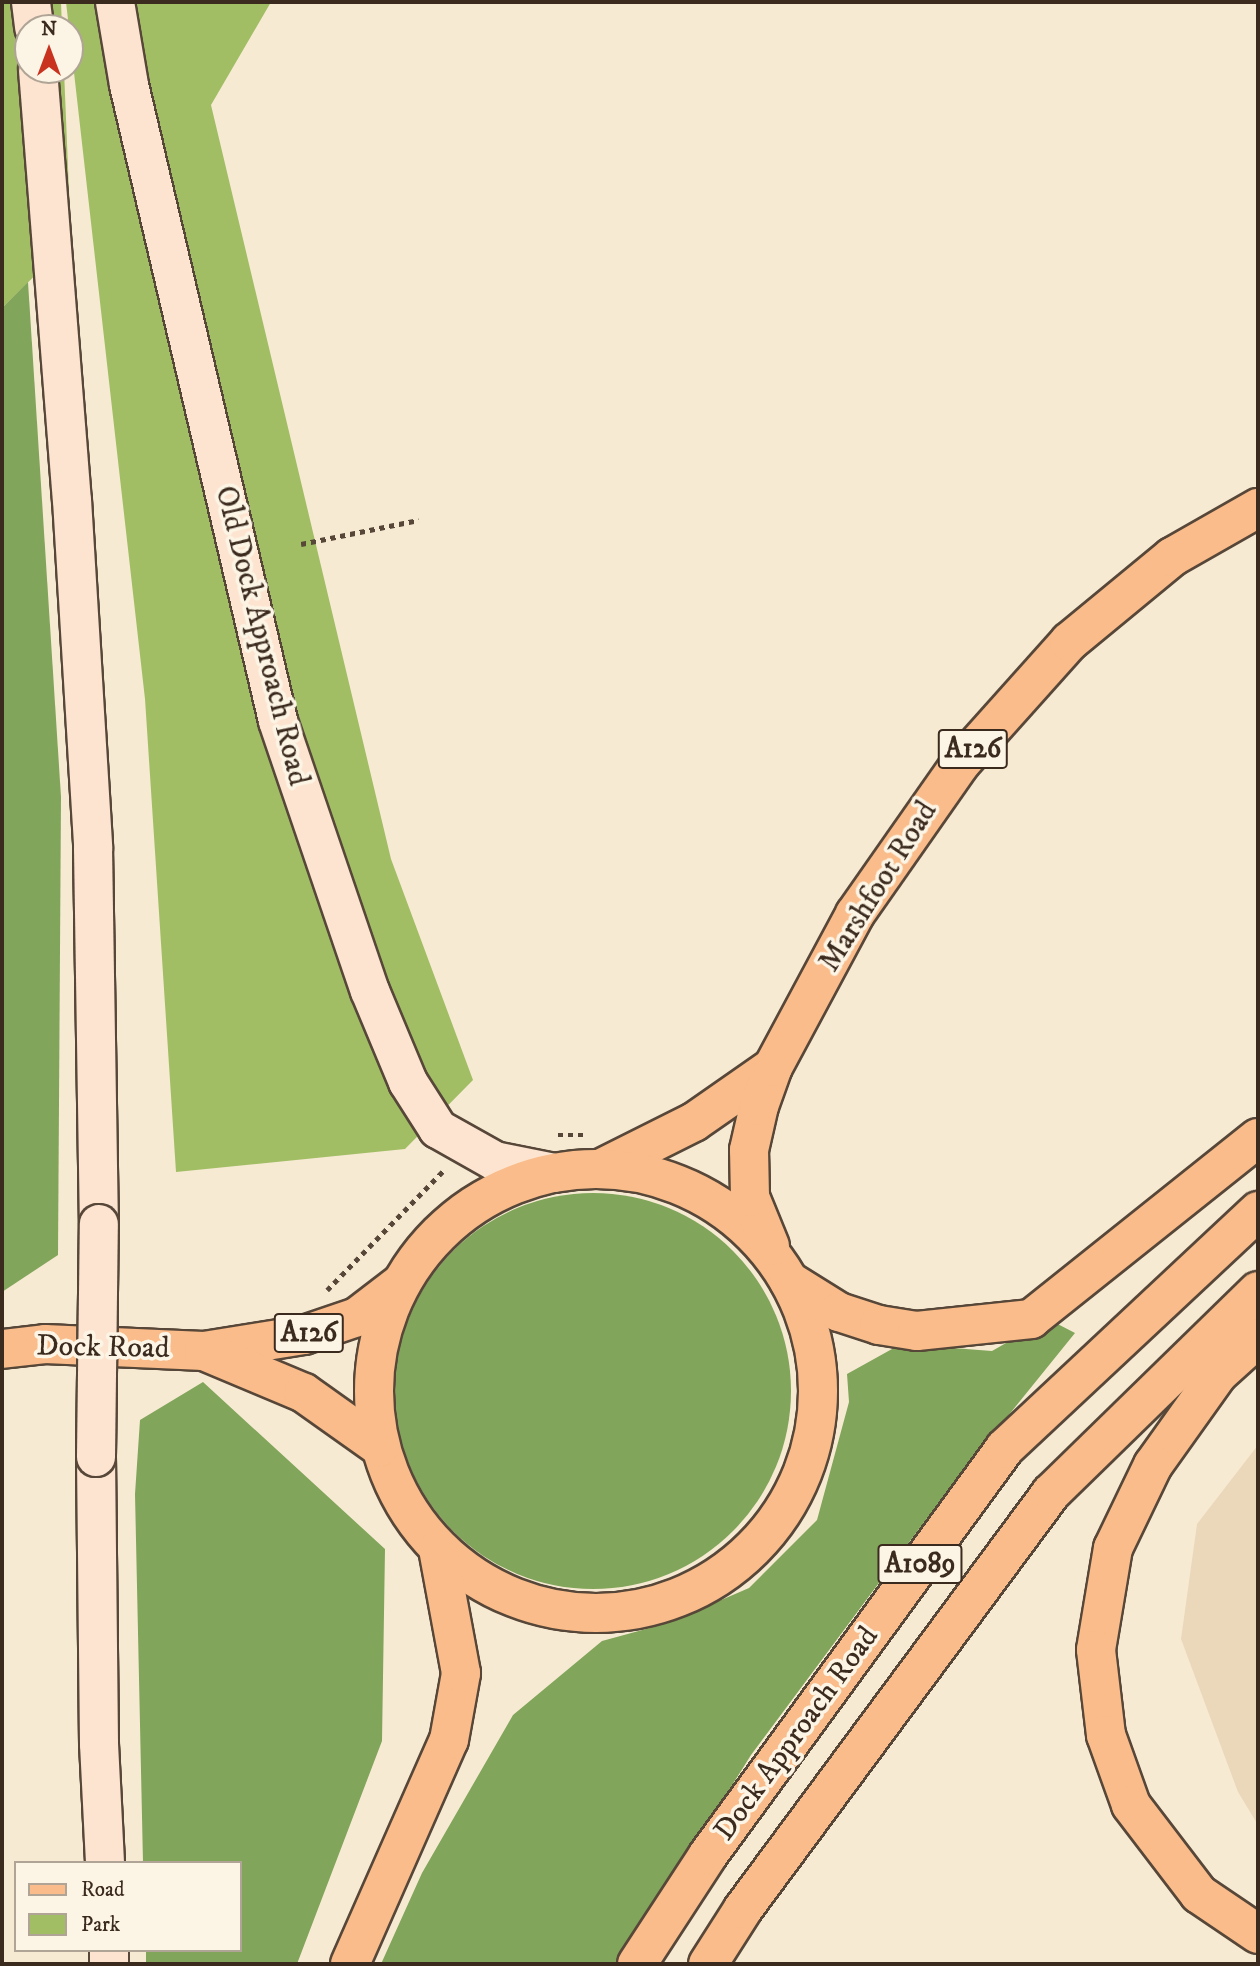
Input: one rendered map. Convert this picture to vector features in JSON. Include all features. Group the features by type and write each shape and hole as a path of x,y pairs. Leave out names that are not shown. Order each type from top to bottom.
{"main road":[{"name":"Marshfoot Road","path":"438,1549 471,1575 508,1596 549,1609 592,1613 634,1610 675,1599 739,1561 775,1522 797,1486 812,1446 818,1404 817,1361 807,1320 750,1197 749,1150 773,1067 862,903 960,764 1016,698 1120,596 1172,557 1258,508"},
{"name":"Marshfoot Road","path":"595,1152 694,1122 773,1067"},
{"path":"350,1964 449,1740 461,1673 438,1549 393,1484 380,1447 373,1405 375,1363 384,1322 401,1282 423,1251 481,1200 554,1173 595,1152 699,1194 741,1223 782,1271 839,1311 879,1325 918,1331 1031,1319 1258,1138"},
{"name":"Dock Approach Road","path":"636,1964 708,1855 1005,1448 1258,1211"},
{"name":"Dock Road","path":"2,1349 46,1344 204,1351 327,1328 357,1317 401,1282"},
{"name":"Dock Approach Road","path":"708,1964 743,1909 1051,1493 1258,1291"},
{"path":"1258,1338 1218,1374 1153,1465 1113,1548 1096,1650 1106,1735 1131,1805 1199,1894 1258,1934"},
{"name":"Dock Road","path":"204,1351 304,1393 380,1447"}],"street":[{"name":"Old Dock Approach Road","path":"115,2 129,85 278,721 327,873 408,1082 438,1129 495,1161 554,1173"},
{"path":"39,84 71,486 92,834 99,1224 96,1457 99,1744 105,1861"}],"path":[{"path":"301,544 419,520"},
{"path":"550,1135 595,1152"},
{"path":"327,1328 321,1308 329,1285 449,1166 463,1143"}],"shaded area":[{"path":"1258,1445 1258,1825 1238,1792 1181,1639 1197,1524"}],"green space":[{"path":"2,2 61,2 61,14 14,14 14,84 65,84 71,240 2,308"},
{"path":"66,2 271,2 211,105 391,859 473,1080 405,1149 176,1172 145,699 75,84 84,84 84,14 67,14"},
{"path":"28,282 61,797 58,1255 2,1292 2,308"},
{"path":"593,1193 632,1197 669,1208 703,1226 733,1251 758,1281 776,1315 787,1352 791,1391 787,1430 776,1467 758,1501 733,1531 703,1556 669,1574 632,1585 593,1589 554,1585 517,1574 483,1556 453,1531 428,1501 410,1467 399,1430 395,1391 399,1352 410,1315 428,1281 453,1251 483,1226 517,1208 554,1197"},
{"path":"1048,1319 1075,1333 948,1490 751,1755 620,1964 381,1964 422,1873 513,1715 602,1641 668,1623 749,1588 817,1520 849,1402 847,1374 901,1344 992,1351"},
{"path":"203,1382 385,1549 382,1741 297,1964 146,1964 146,1952 242,1952 242,1861 143,1861 135,1494 140,1420"}]}
